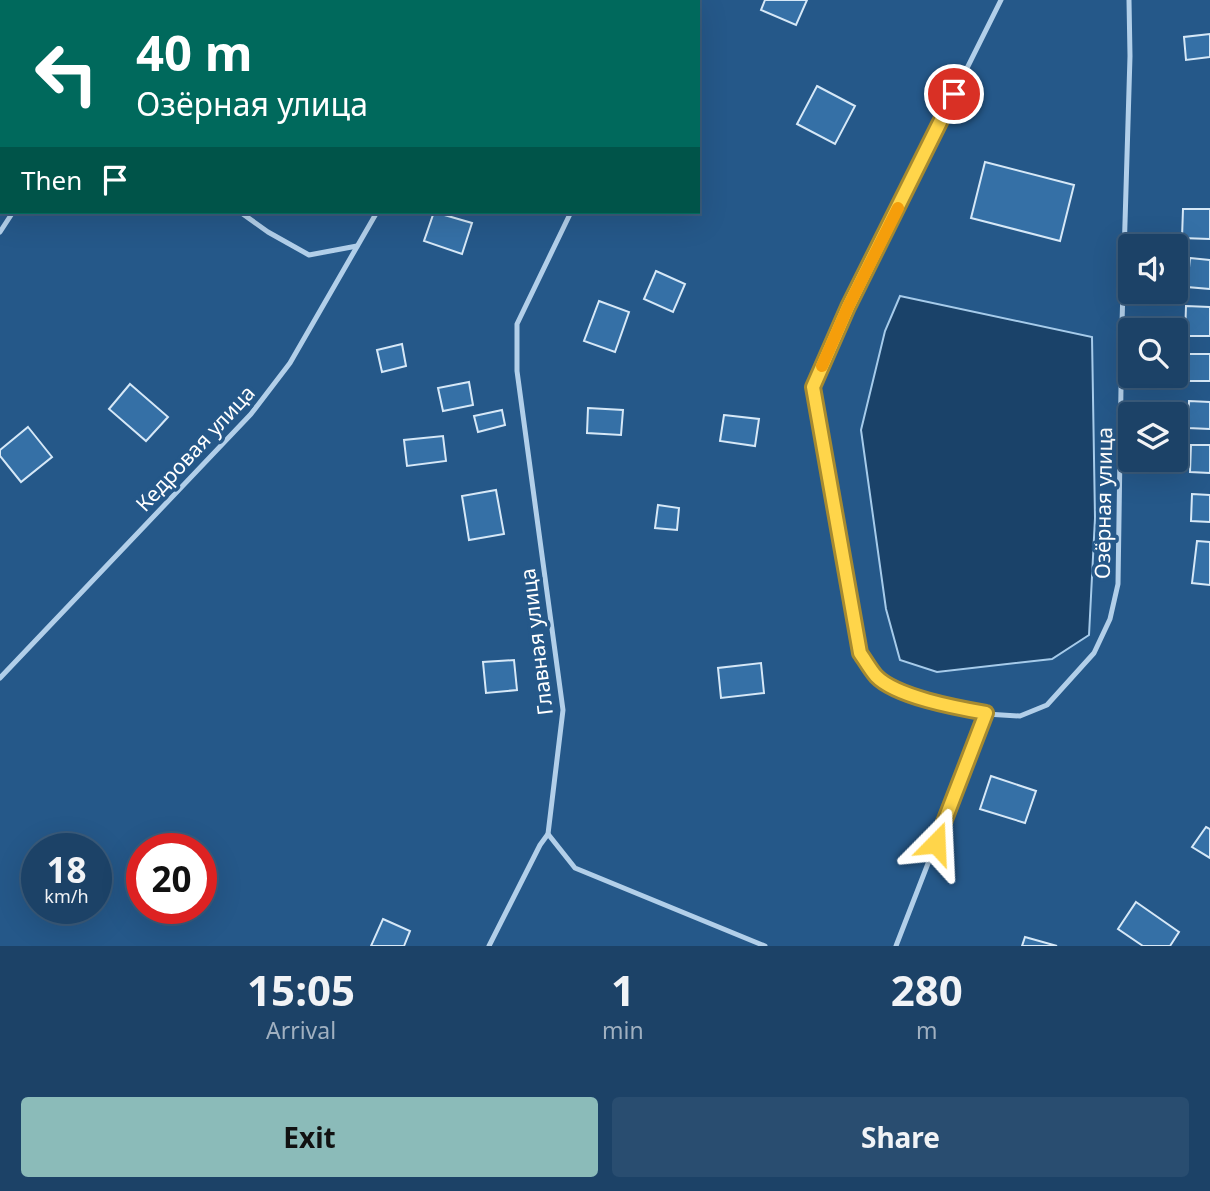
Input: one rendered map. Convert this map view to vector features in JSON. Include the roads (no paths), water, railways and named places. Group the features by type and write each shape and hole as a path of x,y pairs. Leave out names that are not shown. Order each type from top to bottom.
{"lane":[{"name":"Озёрная улица","path":"1001,0 848,307 813,387 860,653 877,677 902,691 953,707 1020,716 1047,705 1094,653 1110,619 1118,584 1129,0"},
{"path":"0,232 12,214"},
{"path":"243,214 309,255 357,246"},
{"name":"Кедровая улица","path":"0,678 251,414 290,363 376,214"},
{"name":"Главная улица","path":"548,834 563,710 517,370 517,324 570,214"},
{"path":"896,946 986,713"},
{"path":"489,946 548,834 575,868 765,946"}],"water":[{"path":"900,296 1092,337 1095,518 1089,635 1052,659 937,672 900,660 886,609 861,430 885,331"}]}
